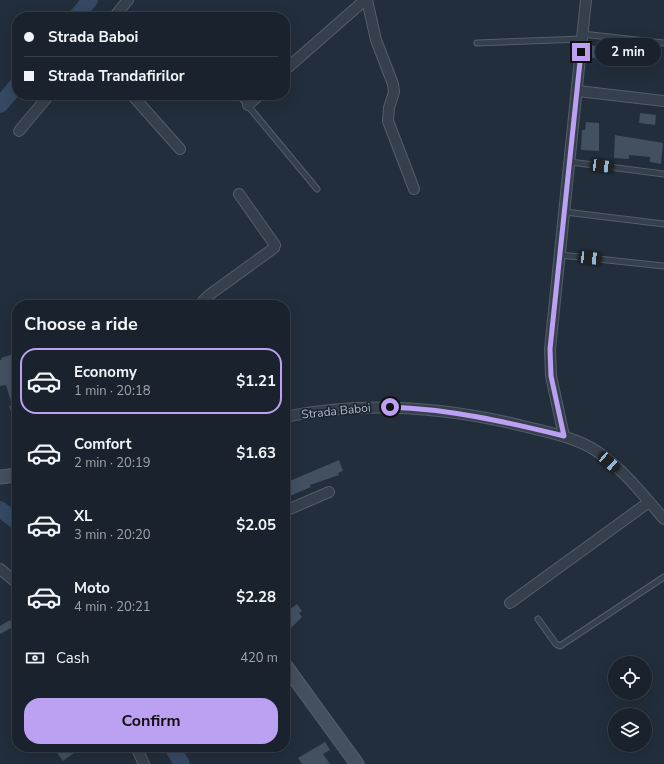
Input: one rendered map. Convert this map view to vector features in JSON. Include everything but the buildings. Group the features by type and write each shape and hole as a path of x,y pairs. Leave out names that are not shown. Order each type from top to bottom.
{"main road":[{"path":"0,477 12,475"},
{"path":"290,673 357,764"}],"street":[{"path":"118,12 128,0"},
{"path":"290,66 366,0 376,40 393,84 394,92 389,108 388,121 414,189"},
{"path":"564,436 551,376 550,349 578,91 586,0"},
{"path":"578,91 664,102"},
{"path":"19,131 45,100"},
{"path":"136,100 180,149"},
{"path":"248,105 254,100"},
{"path":"204,300 274,248 275,245 238,194"},
{"name":"Strada Baboi","path":"290,416 338,409 378,406 415,408 503,421 564,436 599,453 620,471 664,518"},
{"path":"290,509 329,492"},
{"path":"510,603 649,502"},
{"path":"0,569 12,579"},
{"path":"138,752 144,764"}],"lane":[{"path":"477,43 582,37 664,43"},
{"path":"244,100 317,189"},
{"path":"570,162 664,174"},
{"path":"565,212 664,224"},
{"path":"560,255 664,266"},
{"path":"538,619 556,644 560,646 664,577"}],"waterway":[{"path":"80,12 90,0"},
{"path":"0,105 12,91"},
{"path":"0,509 12,518"},
{"path":"175,752 182,764"}],"route":[{"path":"390,407 415,408 510,422 564,436 551,376 550,349 581,52"}]}
